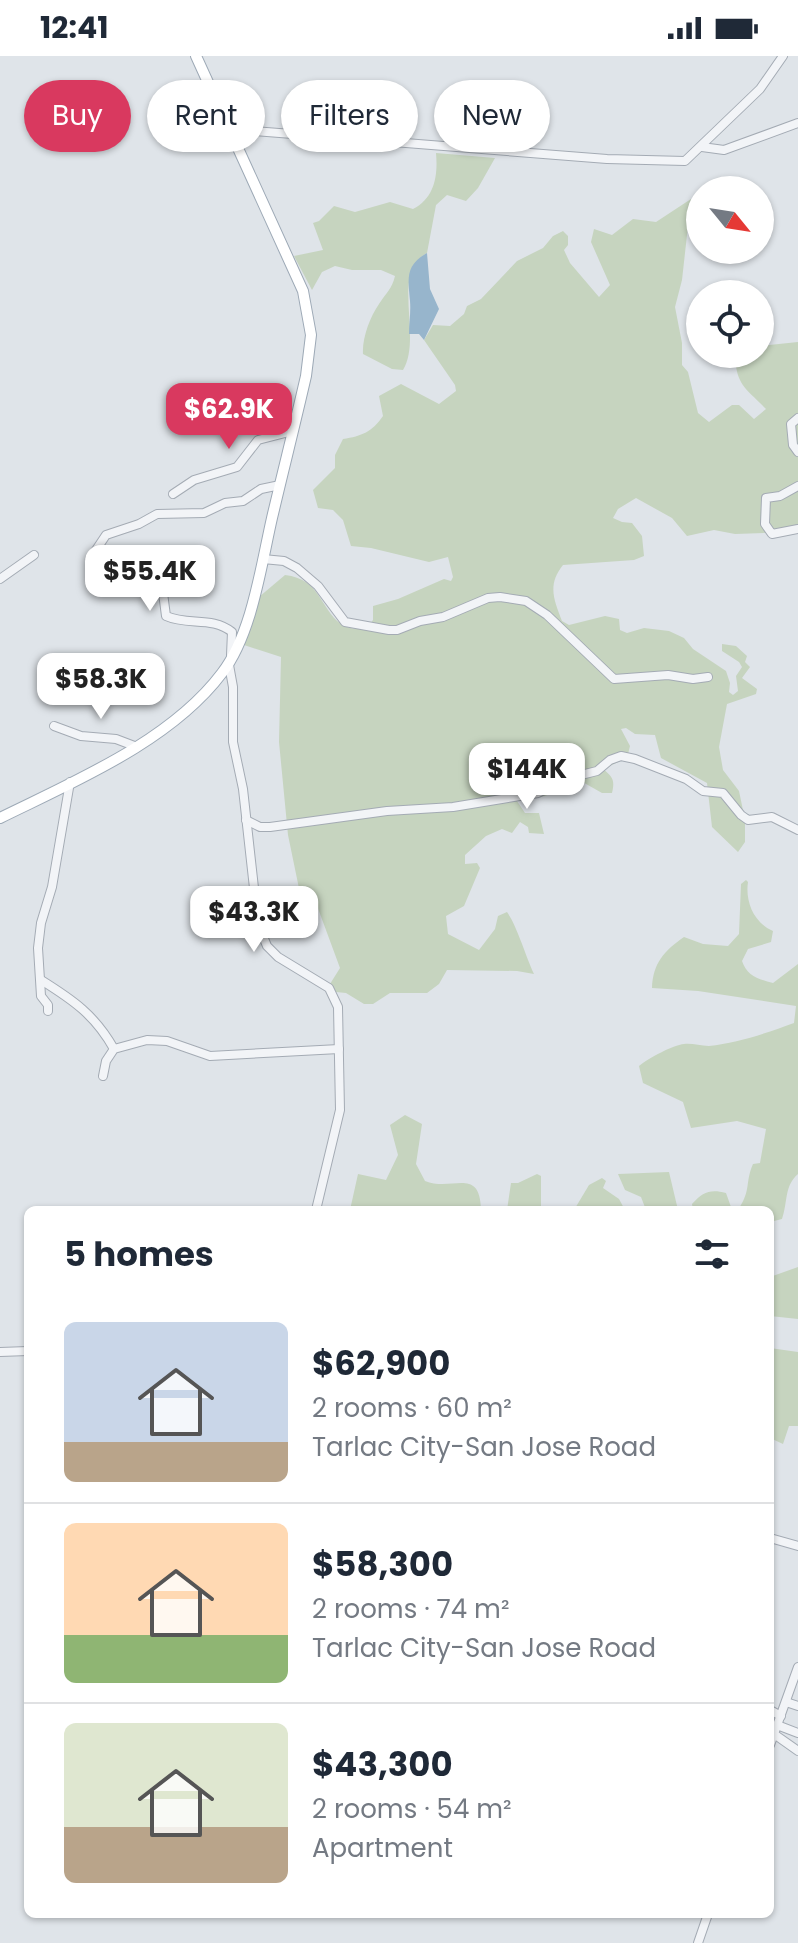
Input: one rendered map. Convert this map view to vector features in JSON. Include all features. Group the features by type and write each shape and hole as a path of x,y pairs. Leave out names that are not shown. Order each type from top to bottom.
{"main road":[{"path":"196,56 207,80"},
{"path":"0,818 137,747 193,705 230,663 242,635 263,559 311,351 307,305 299,279 240,152"}],"street":[{"path":"265,132 607,159 685,161 702,147 721,123 760,89 783,56"},
{"path":"702,147 724,150 798,123"},
{"path":"798,418 791,424 793,445 798,452"},
{"path":"173,494 194,480 237,467 251,446 261,438 293,431"},
{"path":"280,485 261,489 243,501 225,503 204,513 157,514 106,535 90,559 114,582 158,580 166,616 177,621 202,620 224,626 232,632 233,742 242,783 256,917 263,939 283,961 332,992 338,1007 340,1110 317,1206"},
{"path":"798,486 780,496 768,497 765,501 765,524 770,533 798,529"},
{"path":"0,579 34,555"},
{"path":"263,559 284,561 297,568 318,586 349,623 397,630 420,621 443,617 488,598 513,598 526,601 547,615 614,679 668,675 693,679 708,677"},
{"path":"54,726 81,736 116,739 137,747"},
{"path":"246,820 256,826 270,827 387,811 453,807 538,793 569,778 597,771 610,760 621,756 686,779 703,791 723,793 748,820 772,817 798,830"},
{"path":"48,1011 48,1005 41,996 38,948 70,782"},
{"path":"41,980 82,1008 101,1026 114,1049"},
{"path":"103,1076 106,1061 114,1049 147,1040 167,1041 210,1056 339,1049"},
{"path":"0,1352 24,1351"},
{"path":"774,1539 798,1546"},
{"path":"774,1734 798,1667"},
{"path":"786,1702 798,1706"},
{"path":"774,1719 798,1751"},
{"path":"777,1725 798,1733"},
{"path":"698,1943 707,1918"}],"green space":[{"path":"436,153 495,158 478,188 466,201 447,195 436,205 427,253 416,262 410,275 408,356 403,370 392,369 363,354 363,348 370,321 395,276 381,270 352,270 335,266 322,272 312,290 294,256 323,250 313,223 334,206 355,212 390,202 413,209 420,204 434,185"},
{"path":"686,202 686,244 675,307 682,343 682,365 688,372 698,413 709,422 732,405 739,405 754,419 766,409 740,380 736,368 774,368 774,345 798,342 798,527 794,532 735,534 714,530 687,536 672,518 636,498 618,509 613,518 632,523 642,536 644,556 634,560 563,565 555,579 554,593 562,621 569,625 605,616 619,619 620,630 627,633 644,628 669,631 684,638 693,649 726,671 729,692 733,695 738,691 736,676 742,667 722,651 722,644 736,646 747,656 745,662 750,667 742,678 757,689 756,694 727,704 719,747 723,770 739,791 745,820 745,842 738,852 712,827 707,783 661,758 655,735 635,734 626,728 621,729 630,746 627,758 603,769 612,779 612,793 602,793 579,780 545,796 517,801 525,813 539,813 544,834 529,833 528,827 520,822 512,833 502,829 486,836 465,855 465,864 477,863 480,868 464,906 446,916 448,934 479,950 495,929 498,916 507,912 534,974 447,970 439,984 427,993 390,993 373,1004 364,1004 346,993 336,992 330,984 340,968 316,903 302,903 288,835 279,742 281,657 244,645 259,597 285,575 297,578 313,588 341,624 366,629 373,620 373,606 444,579 451,581 453,577 448,557 429,562 351,546 343,520 333,510 318,508 313,490 335,468 335,455 343,439 371,430 383,416 379,396 401,384 439,404 456,391 424,340 433,325 450,326 464,314 467,306 481,299 517,261 543,248 553,236 563,231 568,236 568,245 564,250 570,263 599,297 610,285 591,242 594,229 612,235 633,219 656,222"},
{"path":"746,880 748,882 752,911 761,923 773,931 771,942 748,949 742,961 744,966 754,976 773,983 798,964 798,1174 788,1189 782,1219 774,1221 774,1206 740,1206 753,1164 760,1163 766,1129 737,1121 691,1128 683,1102 643,1083 639,1066 679,1045 730,1043 794,1023 796,1006 698,991 652,988 661,958 684,937 703,944 728,946 739,934 741,884"},
{"path":"405,1115 422,1124 416,1164 425,1181 470,1184 476,1188 480,1206 351,1206 358,1174 386,1180 398,1155 390,1125"},
{"path":"669,1172 677,1206 644,1206 641,1197 625,1190 618,1174"},
{"path":"537,1174 541,1176 541,1206 508,1206 511,1183"},
{"path":"602,1178 606,1181 603,1188 619,1199 623,1206 576,1206 589,1185"},
{"path":"715,1191 726,1193 731,1206 692,1206 703,1194"},
{"path":"798,1267 798,1319 774,1316 774,1276"},
{"path":"774,1349 798,1352 798,1426 789,1426 783,1444 774,1440"}],"water":[{"path":"427,253 430,289 439,309 424,340 419,334 409,334 409,279 415,262"}]}
